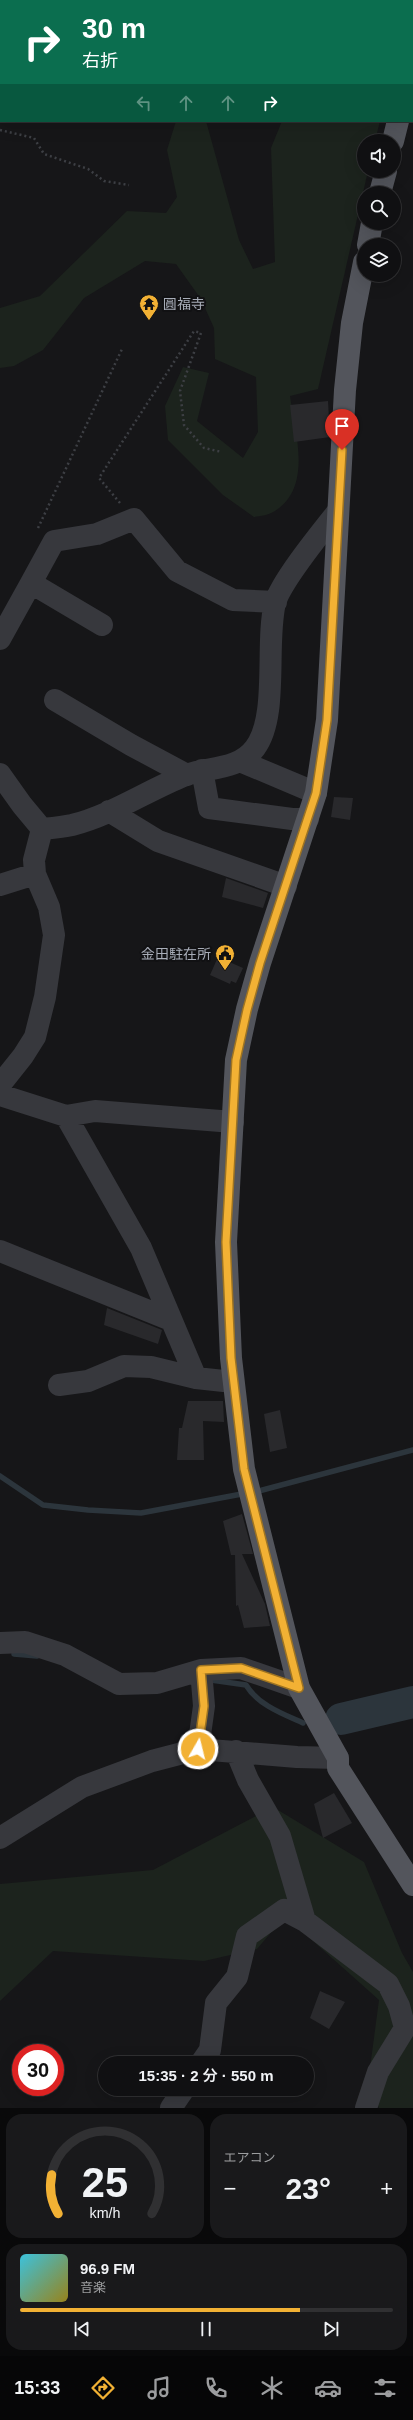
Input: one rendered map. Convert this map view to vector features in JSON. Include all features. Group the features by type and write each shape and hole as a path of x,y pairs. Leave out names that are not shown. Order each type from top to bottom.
{"main road":[{"path":"395,134 398,122"},
{"path":"360,282 349,347 338,510 327,720 316,793 247,1010 236,1060 226,1242 234,1382 247,1481 299,1688 338,1758 338,1768 413,1885"}],"street":[{"path":"42,829 73,825 109,811 195,772 225,766 240,761 255,749 263,732 268,713 270,640 276,602 316,539 338,510"},
{"path":"0,639 54,541 97,534 134,519 177,571 232,600 276,602"},
{"path":"31,583 102,625"},
{"path":"55,700 131,745 195,772 209,808 308,820"},
{"path":"240,761 316,793"},
{"path":"0,774 22,805 42,829"},
{"path":"109,811 158,840 286,886"},
{"path":"0,1085 23,1056 35,1036 46,990 54,935 49,907 34,874 34,860 42,829"},
{"path":"0,885 34,874"},
{"path":"0,1095 66,1116 94,1110 233,1122"},
{"path":"66,1116 141,1248 196,1378"},
{"path":"0,1251 171,1320"},
{"path":"59,1385 88,1381 124,1366 151,1367 196,1378 234,1382"},
{"path":"0,1643 24,1642 65,1655 119,1684 157,1683 201,1670 241,1668 299,1688"},
{"path":"198,1749 204,1706 201,1670"},
{"path":"0,1838 82,1787 152,1762 198,1749 298,1757 338,1758"},
{"path":"236,1751 248,1780 280,1836 305,1921"},
{"path":"206,2056 210,2050 216,2003 237,1977 247,1936 284,1910 305,1921 388,1984 399,2006 405,2028 378,2072 366,2108"},
{"path":"171,2108 179,2096"}],"path":[{"path":"0,130 34,138 44,154 88,169 104,181 129,185"},
{"path":"134,519 99,478 194,331 201,333 180,391 184,425 204,448 222,452"},
{"path":"37,530 122,349"}],"shaded area":[{"path":"176,122 206,122 239,240 253,269 275,262 271,148 282,122 380,122 377,134 357,134 357,178 366,178 365,186 357,186 357,219 318,389 290,396 299,458 298,473 294,488 287,500 275,511 264,515 254,517 223,495 168,440 165,406 183,367 209,373 197,421 243,458 258,432 256,377 215,359 214,328 201,299 176,264 145,261 84,298 43,350 14,366 0,368 0,308 40,296 127,211 166,213 177,197 167,150"},
{"path":"273,1807 364,1862 402,1953 413,1972 413,2108 379,2108 368,2083 379,2000 285,1916 257,1949 204,1961 53,1951 0,2001 0,1884 153,1870"}],"building":[{"path":"328,401 330,437 294,442 290,405"},
{"path":"334,797 353,798 350,820 331,817"},
{"path":"226,878 268,893 263,908 222,897"},
{"name":"金田駐在所","path":"218,957 243,968 236,983 231,981 230,984 210,975"},
{"path":"107,1308 162,1330 158,1344 104,1325"},
{"path":"188,1401 223,1401 224,1422 203,1421 204,1460 177,1460 179,1428 182,1428"},
{"path":"280,1410 287,1448 270,1452 264,1414"},
{"path":"242,1514 253,1554 242,1554 265,1604 270,1626 244,1628 238,1605 236,1606 235,1555 231,1555 223,1521"},
{"path":"334,1793 352,1823 323,1838 314,1804"},
{"path":"320,1991 345,2002 329,2029 310,2018"}],"waterway":[{"path":"255,1492 413,1450"},
{"path":"0,1476 43,1505 88,1510 141,1513 247,1493"},
{"path":"14,1654 37,1656"},
{"path":"211,1680 246,1685 251,1692 264,1703 303,1723"},
{"path":"341,1719 413,1702"}],"place":[{"name":"圓福寺","path":"149,321"},
{"name":"金田駐在所","path":"225,971"}],"route":[{"path":"198,1749 204,1706 201,1670 241,1668 299,1688 244,1469 231,1358 226,1242 236,1060 247,1010 260,963 316,793 327,720 342,450"}]}
